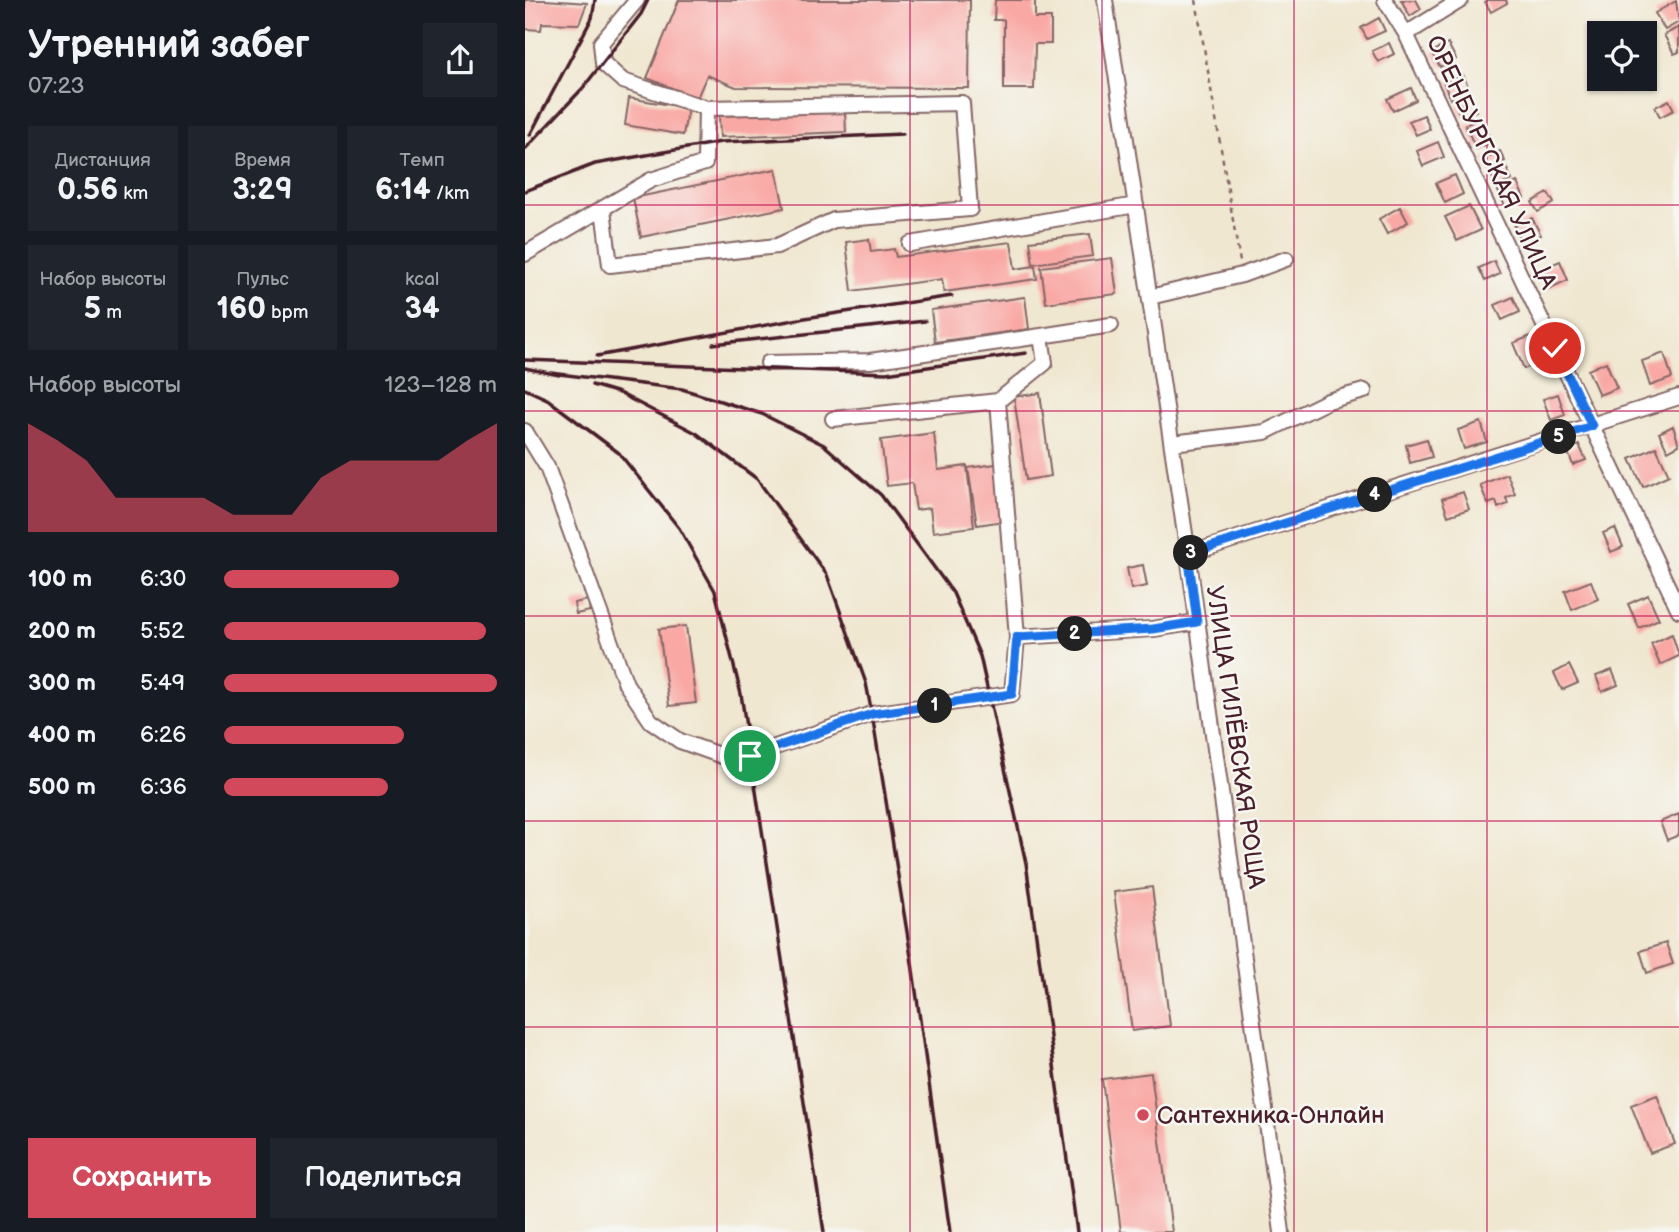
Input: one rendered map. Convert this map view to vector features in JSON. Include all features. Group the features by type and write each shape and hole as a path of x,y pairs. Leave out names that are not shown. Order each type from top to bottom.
{"street":[{"path":"603,209 610,265 777,246 834,220 970,209 962,103 706,108 624,81 603,63 601,43 637,0"},
{"name":"УЛИЦА ГИЛЁВСКАЯ РОЩА","path":"1105,0 1188,554 1282,1232"},
{"name":"ОРЕНБУРГСКАЯ УЛИЦА","path":"1385,0 1406,34 1679,610"},
{"path":"1406,34 1461,0"},
{"path":"525,254 651,180 705,163 706,108"},
{"path":"910,244 1136,205"},
{"path":"1150,297 1242,275 1286,259"},
{"path":"768,363 870,360 1111,325"},
{"path":"833,419 998,401 1045,363 1041,336"},
{"path":"1172,443 1265,432 1328,401 1364,391"},
{"path":"1188,554 1679,397"},
{"path":"525,431 547,467 626,684 651,721 680,741 722,755 750,756 872,714 1012,694 1017,637 998,401"},
{"path":"1017,637 1153,629 1197,622"}],"path":[{"path":"1196,0 1242,275"}],"building":[{"path":"525,0 587,3 579,24 542,23 541,30 525,29"},
{"path":"679,0 970,0 969,88 736,87 707,75 697,98 647,78"},
{"path":"995,0 1035,0 1035,18 1051,18 1051,44 1035,44 1034,89 1004,89 1004,20 994,20"},
{"path":"1401,0 1416,0 1421,9 1410,16"},
{"path":"1506,0 1507,3 1491,12 1485,2"},
{"path":"1676,1 1679,22 1665,30 1655,13"},
{"path":"1379,18 1385,31 1367,39 1361,28"},
{"path":"1679,27 1679,52 1674,54 1664,35"},
{"path":"1389,43 1394,54 1378,62 1372,51"},
{"path":"1448,44 1456,59 1440,67 1432,52"},
{"path":"1463,75 1470,91 1450,99 1444,83"},
{"path":"1411,88 1416,100 1393,111 1387,99"},
{"path":"629,98 688,108 683,135 625,125"},
{"path":"1471,100 1476,111 1461,117 1456,106"},
{"path":"1669,100 1674,110 1660,117 1655,107"},
{"path":"845,111 846,132 720,137 719,116"},
{"path":"1424,115 1430,129 1416,135 1409,121"},
{"path":"1480,118 1492,142 1476,149 1465,125"},
{"path":"1438,142 1444,157 1423,166 1417,151"},
{"path":"1500,151 1505,161 1487,169 1483,159"},
{"path":"1506,167 1512,180 1497,187 1491,175"},
{"path":"776,169 784,208 641,237 633,198"},
{"path":"1455,175 1463,194 1445,203 1436,183"},
{"path":"1517,182 1524,198 1505,206 1498,191"},
{"path":"1548,193 1554,203 1538,212 1532,202"},
{"path":"1469,206 1481,230 1457,241 1445,217"},
{"path":"1400,207 1408,222 1387,234 1379,219"},
{"path":"1532,218 1541,235 1522,244 1514,226"},
{"path":"1090,234 1093,256 1033,264 1030,241"},
{"path":"869,239 871,252 894,249 896,257 1011,242 1015,269 1035,266 1037,279 944,292 942,279 852,291 846,242"},
{"path":"1112,258 1117,294 1046,303 1041,267"},
{"path":"1494,261 1500,274 1485,281 1479,268"},
{"path":"1560,261 1568,280 1548,289 1539,270"},
{"path":"1025,297 1029,329 935,342 931,310"},
{"path":"1513,297 1520,312 1502,320 1495,305"},
{"path":"1531,336 1542,361 1524,369 1513,343"},
{"path":"1664,353 1672,378 1650,386 1642,361"},
{"path":"1606,362 1617,388 1599,395 1588,370"},
{"path":"1040,393 1051,476 1026,480 1014,397"},
{"path":"1558,394 1565,415 1551,420 1543,399"},
{"path":"1481,422 1487,442 1464,449 1458,430"},
{"path":"1673,426 1679,445 1668,451 1659,433"},
{"path":"934,433 938,470 967,466 974,527 933,532 930,508 916,510 912,483 887,486 881,440"},
{"path":"1427,439 1432,457 1410,463 1406,445"},
{"path":"1579,445 1586,460 1573,465 1567,450"},
{"path":"1656,447 1669,475 1643,487 1630,459"},
{"path":"996,464 1004,521 977,525 968,468"},
{"path":"1507,474 1515,494 1506,498 1508,504 1498,508 1496,501 1488,504 1480,485"},
{"path":"1463,492 1469,509 1448,516 1442,499"},
{"path":"1615,528 1623,547 1611,552 1603,533"},
{"path":"1143,565 1147,586 1131,589 1127,568"},
{"path":"1591,581 1598,599 1572,610 1565,591"},
{"path":"1648,595 1659,619 1639,628 1628,604"},
{"path":"588,600 590,611 576,614 574,603"},
{"path":"686,626 696,703 669,706 659,629"},
{"path":"1672,634 1679,656 1660,665 1651,644"},
{"path":"1569,665 1578,683 1562,690 1554,673"},
{"path":"1612,670 1618,685 1602,692 1596,676"},
{"path":"1679,814 1679,835 1667,840 1660,822"},
{"path":"1152,887 1170,1026 1132,1031 1114,892"},
{"path":"1666,943 1673,964 1647,973 1640,951"},
{"path":"1151,1073 1172,1232 1121,1232 1102,1079"},
{"path":"1657,1095 1675,1144 1650,1153 1631,1105"}],"railway":[{"path":"530,135 592,18 595,0"},
{"path":"525,149 582,89 641,14 648,0"},
{"path":"525,191 595,164 721,142 903,134"},
{"path":"597,356 805,318 952,296"},
{"path":"713,344 925,321"},
{"path":"525,360 886,373 1026,353"},
{"path":"525,368 559,375"},
{"path":"551,373 682,389 762,414 824,445 881,495 953,593 980,656 1026,863 1077,1232"},
{"path":"592,385 619,393 696,433 757,479 827,575 866,683 872,714 912,963 950,1232"},
{"path":"525,389 547,399 619,453 679,528 715,591 741,694 824,1232"}],"place":[{"name":"Сантехника-Онлайн","path":"1143,1115"}],"route":[{"path":"750,756 872,714 1012,694 1017,637 1153,629 1197,622 1188,554 1592,426 1555,348"}]}
